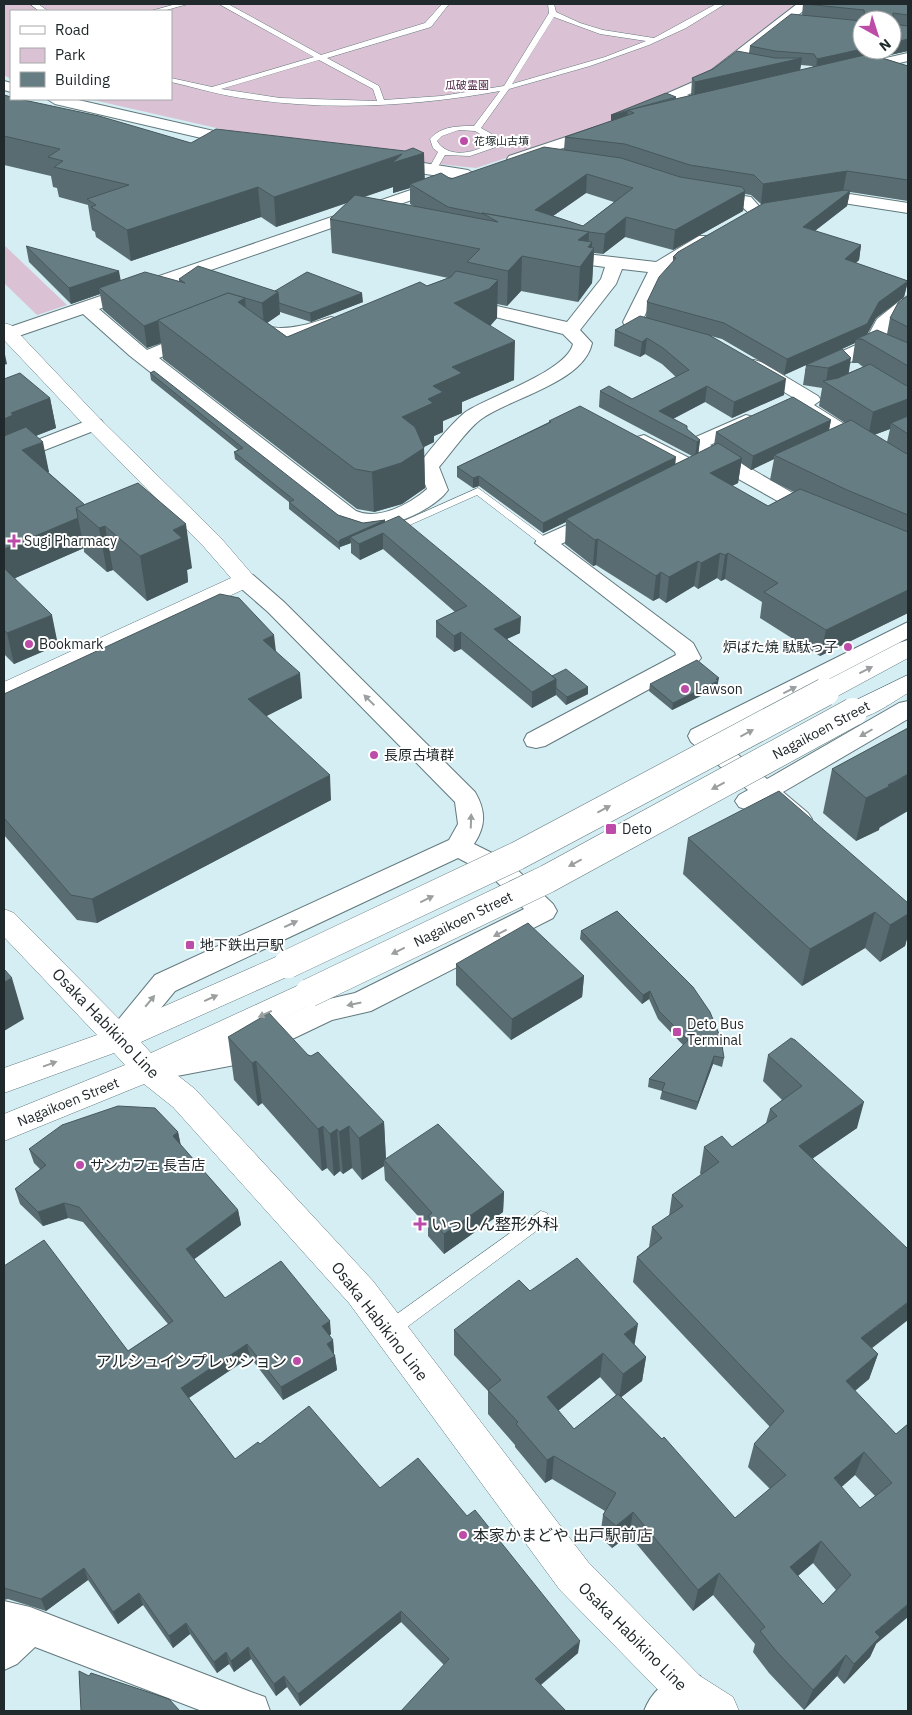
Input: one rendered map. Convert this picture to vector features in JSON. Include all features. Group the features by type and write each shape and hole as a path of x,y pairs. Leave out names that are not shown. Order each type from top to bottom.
{"main road":[{"path":"5,333 212,542 245,580 6,688"},
{"path":"4,1081 118,1039 288,964 517,856 908,648"},
{"name":"Nagaikoen Street","path":"4,1128 147,1069 547,878 908,683"},
{"name":"Osaka Habikino Line","path":"4,920 76,992 147,1069 191,1105 362,1292 574,1576 675,1701 719,1711"}],"street":[{"path":"696,105 690,101 673,96 706,82 805,4"},
{"path":"786,19 806,23"},
{"path":"841,72 908,57"},
{"path":"732,61 749,64"},
{"path":"866,66 891,75"},
{"path":"59,100 257,146"},
{"path":"672,111 714,101"},
{"path":"502,163 618,126"},
{"path":"519,157 557,162"},
{"path":"372,165 411,166 468,175"},
{"path":"5,333 356,215 485,169"},
{"path":"694,193 745,202 749,215 775,209"},
{"path":"795,206 843,198 908,208"},
{"path":"356,215 384,220"},
{"path":"678,335 632,322 659,268 720,232"},
{"path":"544,253 659,268"},
{"path":"570,330 610,280 615,262"},
{"path":"86,307 137,352 146,357 348,516 365,523 384,519 432,498 438,490 428,466 473,416 553,376 581,352 583,343 570,330 557,325 440,298"},
{"path":"835,523 789,501 715,458 696,444 794,399 837,361 873,345 884,323 908,303"},
{"path":"146,357 223,326 263,333 305,333 350,316"},
{"path":"873,345 891,354"},
{"path":"738,358 794,399 838,439 866,448 908,473"},
{"path":"837,361 858,374"},
{"path":"4,460 94,424"},
{"path":"626,432 686,472 715,458"},
{"path":"866,448 891,436"},
{"path":"752,479 778,467"},
{"path":"536,740 689,658 685,648 546,543 616,508"},
{"path":"118,1039 165,983 458,847 472,825 472,815 466,798 276,607 245,580"},
{"path":"814,832 758,796 700,736 908,629"},
{"path":"758,796 908,708"},
{"path":"147,1069 230,1056 326,1010 361,1003 543,911 499,868 458,847"},
{"path":"4,1651 17,1623 251,1711"}],"lane":[{"path":"159,10 184,4"},
{"path":"223,4 376,88 381,102"},
{"path":"211,90 428,25 446,4"},
{"path":"476,129 506,88 553,13 551,4"},
{"path":"172,80 211,90 289,101 381,102 445,98 506,88 628,53 657,41 721,4"},
{"path":"553,13 582,28 608,36 657,41"},
{"path":"458,128 476,129 494,139 493,145 485,151 472,154 443,151 435,146 433,141 439,134 458,128"},
{"path":"432,170 443,151"},
{"path":"382,534 478,491 546,543"},
{"path":"389,1330 541,1218"}],"green space":[{"name":"瓜破霊園","path":"4,4 799,4 702,81 632,116 476,168 420,162 349,158 93,100 172,100 172,10 10,10 10,78 4,75"},
{"path":"4,245 67,305 37,315 4,283"}],"building":[{"path":"805,4 908,4 908,15 902,14 902,10 864,10"},
{"path":"791,14 852,20 852,51 817,59 814,54 775,51 750,46"},
{"path":"902,25 908,26 908,39 902,40"},
{"path":"737,51 775,58 802,58 695,82 692,78 713,69"},
{"path":"852,58 852,60 888,60 908,66 908,180 847,171 763,184 754,175 690,165 625,144 565,137 634,113 628,110"},
{"path":"666,93 676,97 611,115"},
{"path":"4,95 10,97 10,100 24,100 99,116 191,143 216,129 405,151 413,148 424,153 392,163 402,154 274,197 258,187 127,230 91,207 96,205 87,199 129,185 54,167 63,161 48,157 60,149 4,136"},
{"path":"544,147 621,158 680,177 742,187 745,191 675,230 626,217 605,234 448,207 410,184 441,173 451,179","holes":["587,174 633,188 583,226 535,210"]},
{"path":"845,190 850,191 803,227 861,245 845,259 908,281 879,302 867,324 787,359 724,323 647,302 659,277 676,258 673,257 678,252 764,203"},
{"path":"355,195 498,222 482,213 589,232 578,240 592,242 588,247 594,248 580,267 522,256 508,271 467,262 480,249 330,219"},
{"path":"26,246 119,271 69,288"},
{"path":"198,266 278,292 262,303 228,293 144,326 99,288 145,272 185,283 179,279"},
{"path":"456,271 498,280 489,289 454,303 515,341 452,367 462,373 433,386 443,392 428,399 433,403 402,417 415,427 424,448 401,463 372,472 355,469 158,320 228,293 245,298 238,302 287,337 420,282 427,286 451,277"},
{"path":"307,272 362,293 310,313 279,303 278,292 275,291"},
{"path":"908,295 908,327 890,318 898,303"},
{"path":"640,316 709,335 786,379 734,402 707,386 659,411 687,426 687,429 700,440 697,442 600,391 609,386 632,399 689,370 663,348 647,338 642,342 615,330"},
{"path":"877,330 908,343 908,366 862,339 856,339"},
{"path":"842,349 851,358 828,368 806,365"},
{"path":"870,364 908,386 908,399 873,412 823,381 838,378"},
{"path":"154,371 338,515 363,523 385,520 340,540 339,543 289,502 294,500 234,452 243,448 150,373"},
{"path":"20,373 50,398 11,413 13,415 4,419 4,379"},
{"path":"793,397 831,420 753,456 716,432"},
{"path":"580,406 676,457 543,523 479,476 473,478 457,467 551,422 549,421"},
{"path":"908,416 908,434 891,423"},
{"path":"851,420 908,454 908,515 847,490 774,455"},
{"path":"26,427 43,442 22,450 85,505 76,508 78,518 4,549 4,436"},
{"path":"718,443 742,458 710,473 768,506 800,489 908,532 908,590 826,630 764,592 778,583 728,553 725,555 720,553 701,563 698,561 669,577 661,572 656,576 598,539 595,540 566,519"},
{"path":"138,483 186,524 173,530 182,538 140,556 105,526 99,528 76,508"},
{"path":"399,516 521,617 494,629 556,679 532,692 461,632 454,636 436,621 467,606 383,533 359,544 350,537"},
{"path":"4,568 52,615 7,633 4,630"},
{"path":"220,594 239,598 274,635 263,640 300,673 248,699 330,775 92,899 71,895 4,818 4,694"},
{"path":"697,660 719,678 716,679 718,681 673,703 650,684"},
{"path":"566,669 588,687 567,697 556,688 556,679 552,676"},
{"path":"908,728 908,774 888,785 890,786 866,798 832,769"},
{"path":"779,791 908,903 908,914 890,925 875,912 810,949 688,838"},
{"path":"617,911 693,987 710,1012 721,1039 724,1058 714,1056 698,1102 662,1091 665,1083 649,1079 688,1040 659,1011 650,991 643,995 581,931"},
{"path":"528,923 584,976 512,1019 456,964"},
{"path":"4,969 12,978 4,982"},
{"path":"269,1013 308,1055 311,1056 318,1052 384,1122 359,1138 349,1126 339,1132 337,1129 330,1134 323,1126 318,1129 256,1061 252,1063 228,1037"},
{"path":"791,1038 864,1102 799,1146 908,1249 908,1302 861,1338 878,1354 846,1381 896,1434 908,1424 908,1604 875,1632 880,1637 854,1664 846,1655 813,1690 760,1631 765,1627 719,1573 698,1590 633,1512 616,1526 603,1515 616,1493 554,1456 547,1460 516,1424 518,1422 488,1390 501,1380 454,1330 519,1280 530,1291 577,1258 638,1324 624,1334 646,1357 623,1374 603,1353 547,1397 574,1429 618,1394 662,1439 664,1437 735,1518 786,1475 754,1444 784,1411 637,1257 662,1238 652,1227 683,1206 672,1195 719,1162 704,1147 722,1136 732,1147 777,1116 770,1109 802,1086 768,1055","holes":["864,1452 892,1483 860,1508 834,1478","821,1541 851,1575 823,1604 790,1567"]},
{"path":"118,1106 155,1108 178,1132 173,1136 238,1210 186,1249 225,1298 281,1261 330,1321 322,1326 333,1340 327,1344 335,1356 281,1387 247,1344 181,1388 235,1459 258,1442 260,1444 309,1406 380,1488 418,1458 467,1516 475,1510 580,1641 535,1679 566,1711 401,1711 449,1659 401,1611 298,1694 284,1676 274,1684 248,1647 231,1661 226,1652 214,1662 186,1623 169,1636 139,1593 113,1612 84,1568 41,1599 4,1588 4,1266 44,1240 128,1351 173,1321 79,1207 64,1203 38,1212 15,1189 46,1165 29,1149 62,1125"},
{"path":"438,1124 504,1192 444,1234 428,1216 432,1213 384,1160"},
{"path":"79,1671 89,1676 91,1673 169,1699 180,1711 81,1711"}],"place":[{"name":"花塚山古墳","path":"464,141"},
{"name":"Sugi Pharmacy","path":"14,541"},
{"name":"Bookmark","path":"29,644"},
{"name":"炉ばた焼 駄駄っ子","path":"848,647"},
{"name":"Lawson","path":"685,689"},
{"name":"長原古墳群","path":"374,755"},
{"name":"Deto","path":"611,829"},
{"name":"地下鉄出戸駅","path":"190,945"},
{"name":"Deto Bus Terminal","path":"677,1032"},
{"name":"サンカフェ 長吉店","path":"80,1165"},
{"name":"いっしん整形外科","path":"420,1224"},
{"name":"アルシュインプレッション","path":"297,1361"},
{"name":"本家かまどや 出戸駅前店","path":"463,1535"}]}
